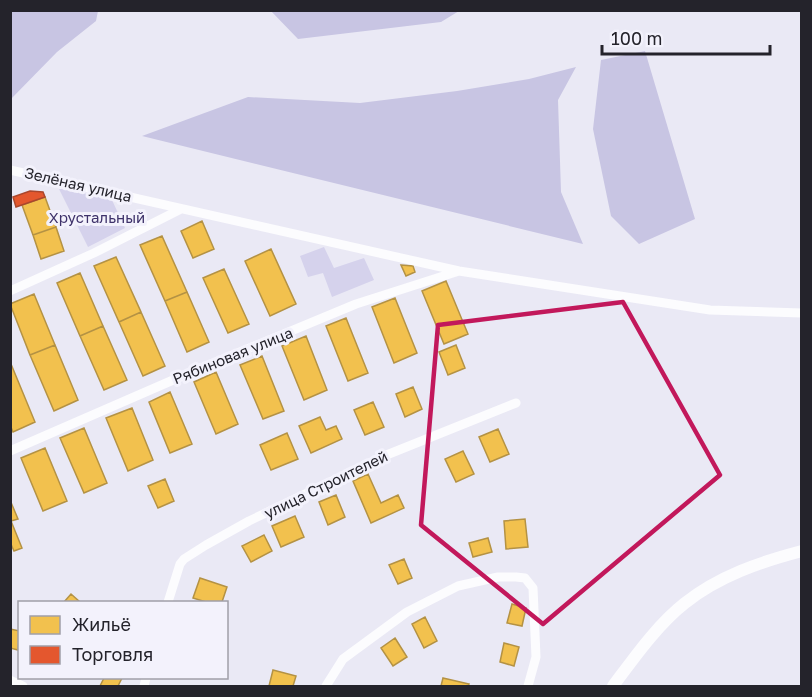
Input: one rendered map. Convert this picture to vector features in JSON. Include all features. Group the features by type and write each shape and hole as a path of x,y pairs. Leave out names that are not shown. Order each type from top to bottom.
{"street":[{"name":"Зелёная улица","path":"10,170 459,271 710,310 801,313"},
{"path":"10,291 94,253 181,209"},
{"name":"Рябиновая улица","path":"10,451 356,304 459,271"},
{"name":"улица Строителей","path":"169,601 180,564 206,545 249,521 384,456 516,403"},
{"path":"613,687 657,631 683,604 705,588 765,561 801,551"},
{"path":"326,687 343,659 407,612 458,586 498,577 525,578 533,588 536,657 528,687"},
{"path":"10,680 23,687"}],"highlighted area":[{"path":"623,302 720,475 543,624 421,525 438,325"}],"green space":[{"name":"Хрустальный","path":"58,187 112,200 125,228 88,247"},
{"path":"324,247 334,268 364,258 374,280 332,297 323,273 308,277 300,256"}],"shaded area":[{"path":"11,10 98,11 96,21 57,52 11,99"},
{"path":"270,10 459,11 441,22 298,39"},
{"path":"645,51 695,219 639,244 611,216 593,129 601,60"},
{"path":"576,67 558,100 561,192 583,244 142,136 248,97 360,103 529,79"}],"building: Жильё":[{"path":"45,197 56,227 33,235 22,205"},
{"path":"202,221 214,249 193,258 181,231"},
{"path":"56,227 64,251 41,259 33,235"},
{"path":"162,236 187,292 165,301 140,245"},
{"path":"271,249 296,304 270,316 245,261"},
{"path":"116,257 141,312 119,322 94,266"},
{"path":"401,265 413,266 415,272 406,276"},
{"path":"224,269 249,324 228,333 203,278"},
{"path":"80,273 103,326 80,336 57,283"},
{"path":"446,281 468,334 444,344 422,291"},
{"path":"187,292 209,342 187,352 165,301"},
{"path":"34,294 55,345 30,355 10,304"},
{"path":"395,298 417,353 394,363 372,307"},
{"path":"141,312 165,366 143,376 119,322"},
{"path":"346,318 368,373 348,381 326,326"},
{"path":"103,326 127,380 104,390 80,336"},
{"path":"306,336 327,390 304,400 282,346"},
{"path":"55,345 78,400 54,411 30,355"},
{"path":"456,345 465,368 448,375 439,352"},
{"path":"262,356 284,411 263,419 240,365"},
{"path":"11,364 35,422 13,432 10,425"},
{"path":"216,372 238,424 216,434 194,382"},
{"path":"413,387 422,409 405,417 396,394"},
{"path":"170,392 192,444 170,453 149,402"},
{"path":"373,402 384,427 365,435 354,410"},
{"path":"132,408 153,460 128,471 106,418"},
{"path":"320,417 326,430 336,426 342,439 311,453 299,426"},
{"path":"84,428 107,483 84,493 60,438"},
{"path":"498,429 509,454 490,462 479,437"},
{"path":"287,433 298,459 271,470 260,445"},
{"path":"45,448 67,501 43,511 21,458"},
{"path":"463,451 474,474 456,482 445,459"},
{"path":"368,474 381,503 398,495 404,508 371,523 353,481"},
{"path":"165,479 174,501 158,508 148,486"},
{"path":"336,495 345,517 328,525 319,502"},
{"path":"10,500 18,519 11,521 22,548 14,551 10,542"},
{"path":"295,516 304,537 281,547 272,526"},
{"path":"525,519 528,547 506,549 504,521"},
{"path":"264,535 272,551 251,562 242,546"},
{"path":"488,538 492,552 473,557 469,543"},
{"path":"404,559 412,578 398,584 389,565"},
{"path":"200,578 227,587 222,601 203,601 193,598"},
{"path":"71,594 79,601 65,601"},
{"path":"512,604 526,608 522,626 507,623"},
{"path":"425,617 437,641 424,648 412,624"},
{"path":"10,629 18,631 18,650 10,648"},
{"path":"395,638 407,657 393,666 381,648"},
{"path":"504,643 519,647 514,666 500,662"},
{"path":"273,670 296,676 293,686 269,686"},
{"path":"443,678 469,684 468,686 441,686"},
{"path":"104,679 122,679 118,686 100,686"}],"building: Торговля":[{"path":"30,191 43,192 45,197 16,207 13,197"}]}
